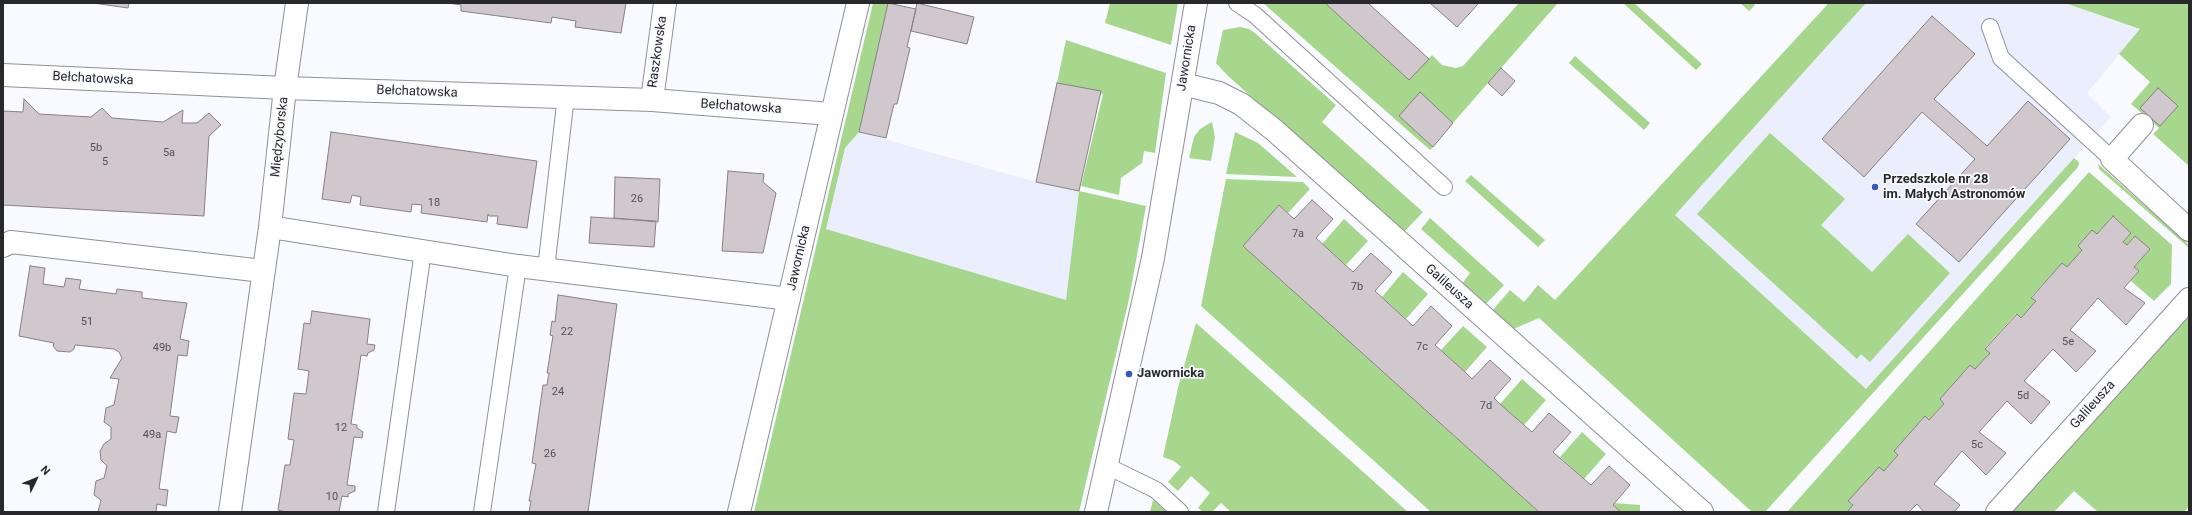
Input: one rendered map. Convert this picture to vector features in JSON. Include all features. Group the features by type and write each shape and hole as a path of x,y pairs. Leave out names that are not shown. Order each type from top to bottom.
{"street":[{"name":"Międzyborska","path":"230,512 270,227 285,88 297,3"},
{"name":"Raszkowska","path":"652,100 665,3"},
{"name":"Jawornicka","path":"739,512 858,3"},
{"name":"Jawornicka","path":"1096,512 1153,258 1196,3"},
{"name":"Bełchatowska","path":"3,75 285,88 652,100 831,114"},
{"name":"Galileusza","path":"1183,84 1219,93 1241,104 1274,130 1702,512"},
{"path":"2142,125 2112,159 2189,230"},
{"path":"270,227 518,266 790,298"},
{"path":"3,246 11,242 263,271"},
{"name":"Galileusza","path":"1997,512 2189,299"}],"lane":[{"path":"1237,3 1255,15 1444,187"},
{"path":"1990,27 2001,58 2112,159"},
{"path":"546,269 566,96"},
{"path":"386,512 423,251"},
{"path":"482,512 518,266"},
{"path":"1106,466 1156,490 1180,512"}],"shaded area":[{"name":"Przedszkole nr 28 im. Małych Astronomów","path":"1866,3 2065,3 2140,29 2087,93 2111,117 1866,389 1675,215"},
{"path":"859,132 1036,182 1079,191 1066,300 826,229 845,148"}],"green space":[{"path":"873,3 888,3 859,132 845,148 826,229 1066,300 1079,191 1146,206 1129,299 1079,512 754,512"},
{"path":"1110,3 1178,3 1171,45 1105,23"},
{"path":"1263,3 1325,3 1409,80 1432,55 1442,65 1456,68 1463,66 1519,3 1558,3 1453,123 1420,93 1399,116 1433,147 1430,150"},
{"path":"1623,3 1634,3 1702,64 1696,70"},
{"path":"1740,3 1752,3 1755,5 1749,11"},
{"path":"1825,3 1866,3 1675,215 1866,389 2074,158 2079,162 2078,167 1765,512 1752,512 1539,318 1511,330 1491,312 1510,290 1524,302 1538,285 1555,300 1827,5"},
{"path":"2065,3 2189,3 2189,166 2153,134 2159,128 2131,104 2150,82 2119,54 2140,29"},
{"path":"1240,27 1249,29 1255,33 1336,105 1322,122 1423,212 1403,233 1227,75 1216,63 1223,30"},
{"path":"1066,40 1166,73 1155,153 1144,151 1142,163 1121,178 1119,195 1081,186 1103,94 1057,83"},
{"path":"1575,56 1650,123 1644,130 1569,63"},
{"path":"1212,122 1215,137 1211,161 1189,158 1194,137 1200,129"},
{"path":"1235,132 1258,143 1297,177 1226,174"},
{"path":"1770,133 1845,199 1821,225 1872,272 1908,234 1950,273 1870,362 1861,354 1857,359 1697,214"},
{"path":"2098,164 2187,243 2189,248 2099,169"},
{"path":"2089,172 2172,245 2171,284 2154,301 2131,281 2139,271 2134,267 2150,249 2135,236 2127,245 2123,242 2131,233 2113,216 2097,234 2092,230 2078,246 2082,250 2067,267 2062,263 2031,297 2036,301 2021,318 2016,314 1985,348 1990,353 1975,369 1970,365 1940,399 1944,404 1929,420 1925,416 1894,451 1898,455 1884,471 1848,501 1853,505 1847,512 1787,512"},
{"path":"1471,175 1545,240 1538,247 1465,181"},
{"path":"1226,179 1303,182 1310,189 1288,213 1279,205 1243,246 1539,512 1431,512 1201,306"},
{"path":"1430,218 1504,285 1484,306 1461,285 1470,273 1421,229"},
{"path":"1344,219 1368,241 1346,265 1322,244"},
{"path":"1403,272 1428,294 1406,319 1382,297"},
{"path":"2189,310 2189,506 2184,512 2098,512 2074,491 2054,512 2008,512"},
{"path":"1196,323 1408,512 1231,512 1221,503 1212,512 1203,512 1198,508 1210,493 1191,476 1178,491 1168,482 1181,467 1174,461 1163,457 1178,388"},
{"path":"1463,326 1487,347 1465,372 1441,350"},
{"path":"1522,379 1546,400 1524,425 1500,404"},
{"path":"1582,432 1606,454 1584,479 1560,457"},
{"path":"1153,500 1167,512 1150,512"},
{"path":"1614,503 1640,505 1640,512 1621,512 1613,505"}],"building":[{"path":"93,3 129,3 128,8"},
{"path":"448,3 626,3 621,33 575,27 576,21 552,17 551,23 461,11 461,5"},
{"path":"888,3 916,9 907,47 910,48 897,104 894,104 886,138 859,132"},
{"path":"917,3 974,17 967,44 911,31"},
{"path":"1325,3 1368,3 1429,59 1409,80"},
{"path":"1430,3 1479,3 1457,27"},
{"path":"1932,16 1975,54 1934,99 1987,146 2028,101 2070,139 1959,262 1916,224 1975,159 1922,112 1864,177 1822,139"},
{"path":"1501,68 1515,81 1502,96 1488,83"},
{"path":"1057,83 1101,91 1079,191 1036,182"},
{"path":"2158,88 2178,106 2160,126 2140,108"},
{"path":"1420,92 1453,123 1433,147 1399,116"},
{"path":"24,99 39,114 91,117 102,108 112,118 163,122 183,110 182,123 197,123 209,113 221,125 209,136 204,216 3,205 3,111 23,112"},
{"path":"331,132 537,161 527,228 497,224 498,216 489,216 488,214 487,222 421,213 422,205 412,204 411,212 360,205 361,197 352,195 350,203 322,199"},
{"path":"728,171 764,174 763,182 776,193 763,253 722,251"},
{"path":"615,177 660,179 658,222 614,218"},
{"path":"1312,200 1333,219 1316,238 1353,272 1371,253 1392,272 1375,291 1413,326 1431,306 1452,326 1435,345 1472,379 1490,360 1511,379 1494,398 1500,404 1532,432 1549,413 1571,432 1553,452 1591,485 1609,466 1630,485 1613,505 1621,512 1539,512 1243,246 1279,205 1294,219"},
{"path":"2113,216 2131,233 2123,242 2127,245 2135,236 2150,249 2134,267 2139,271 2124,288 2145,303 2126,325 2098,298 2070,330 2096,351 2076,372 2053,349 2024,381 2050,402 2031,424 2007,401 1979,432 2006,453 1986,475 1962,451 1934,484 1960,505 1954,512 1924,512 1917,504 1909,512 1847,512 1853,505 1848,501 1879,467 1884,471 1898,455 1894,451 1925,416 1929,420 1944,404 1940,399 1970,365 1975,369 1990,353 1985,349 2017,314 2021,318 2036,301 2031,298 2062,263 2067,267 2082,250 2078,246 2092,230 2097,234"},
{"path":"591,217 656,221 654,247 589,243"},
{"path":"30,266 45,268 43,284 64,287 66,278 81,280 79,289 116,294 117,289 142,292 142,298 187,303 180,339 189,341 187,356 178,355 170,416 179,417 176,433 167,431 159,489 168,490 166,506 157,504 156,512 98,512 101,500 94,495 96,481 104,478 107,466 101,460 100,451 104,444 111,439 111,427 104,422 106,408 114,405 119,379 110,378 122,358 119,352 114,349 75,345 74,349 70,352 57,351 53,346 54,343 19,336"},
{"path":"558,295 617,304 588,512 529,512 531,501 529,501 536,464 532,463 543,385 547,385 549,373 547,373 553,336 550,335 552,321 555,322"},
{"path":"312,311 370,319 367,344 375,345 374,350 368,353 367,356 361,355 351,424 357,425 357,428 363,432 362,438 354,437 347,485 355,486 355,491 348,494 348,497 342,496 339,512 286,512 278,510 285,465 290,465 294,440 288,439 294,393 306,394 309,371 298,369 304,323 310,324"}],"place":[{"name":"Przedszkole nr 28 im. Małych Astronomów","path":"1875,187"},
{"name":"Jawornicka","path":"1129,374"}]}
